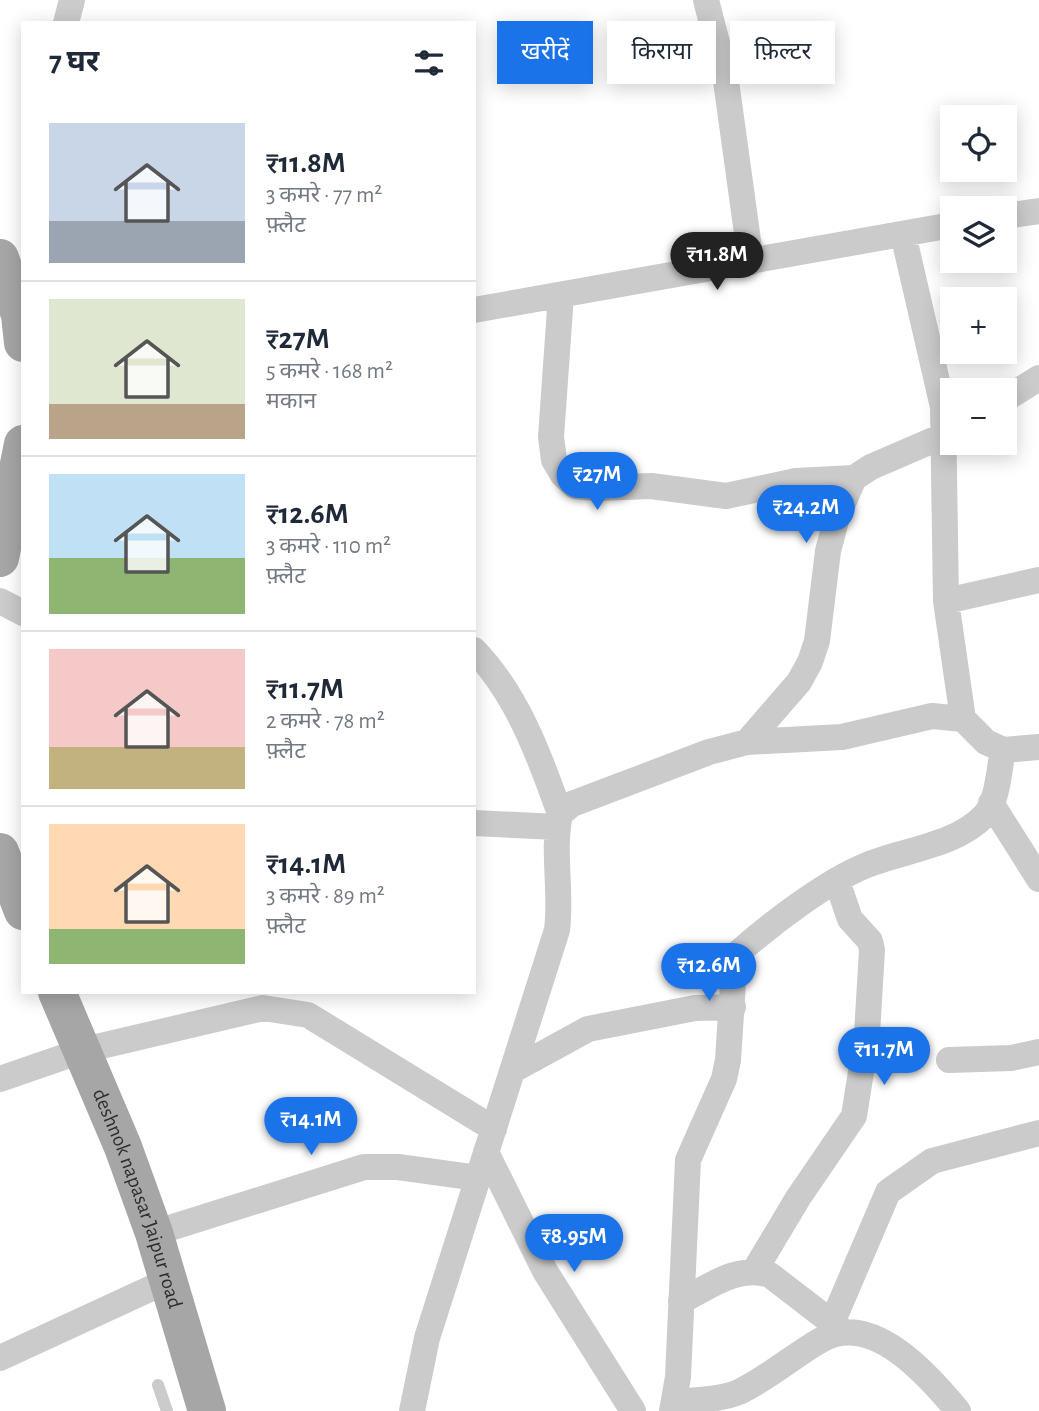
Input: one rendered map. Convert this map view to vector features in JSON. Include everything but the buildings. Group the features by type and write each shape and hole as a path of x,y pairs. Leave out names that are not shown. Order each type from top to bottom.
{"main road":[{"path":"0,258 21,329"},
{"path":"0,558 21,457"},
{"path":"7,867 21,906"},
{"name":"deshnok napasar Jaipur road","path":"58,994 84,1050 154,1233 207,1411"}],"street":[{"path":"67,21 72,0"},
{"path":"706,0 725,74 751,262"},
{"path":"1017,214 1039,211"},
{"path":"476,310 940,227"},
{"path":"903,234 940,394"},
{"path":"561,295 551,437 554,460 563,475 575,486 650,486 726,496 796,481 854,478 871,467 940,438"},
{"path":"1017,392 1039,378"},
{"path":"948,455 946,601 963,719 986,742 1003,750 1039,747"},
{"path":"747,742 799,682 810,662 817,640 828,551 837,517 854,478"},
{"path":"946,601 1039,580"},
{"path":"0,601 21,612"},
{"path":"476,652 484,660 526,728 559,820"},
{"path":"412,1411 427,1338 557,930 560,908 554,849 559,820 572,804 709,751 747,742 842,737 932,716 963,719"},
{"path":"1003,750 986,814 935,843 868,864 837,881 739,952 734,968 732,1038 724,1079 688,1160 673,1406 737,1392 838,1328 888,1192 932,1161 1039,1133"},
{"path":"991,803 1039,879"},
{"path":"476,823 559,820"},
{"path":"755,1270 798,1198 846,1129 858,1101 867,1034 872,950 870,941 850,919 837,881"},
{"path":"0,1079 84,1050 262,1000 308,1015 490,1141 545,1271 633,1411"},
{"path":"513,1070 587,1029 695,1008 733,1007"},
{"path":"949,1060 1011,1058 1039,1052"},
{"path":"154,1233 364,1167 398,1167 478,1178"},
{"path":"681,1301 739,1272 755,1270 770,1275 838,1328 864,1335 894,1348 925,1372 958,1411"},
{"path":"0,1358 167,1281"}],"lane":[{"path":"158,1385 167,1411"}]}
